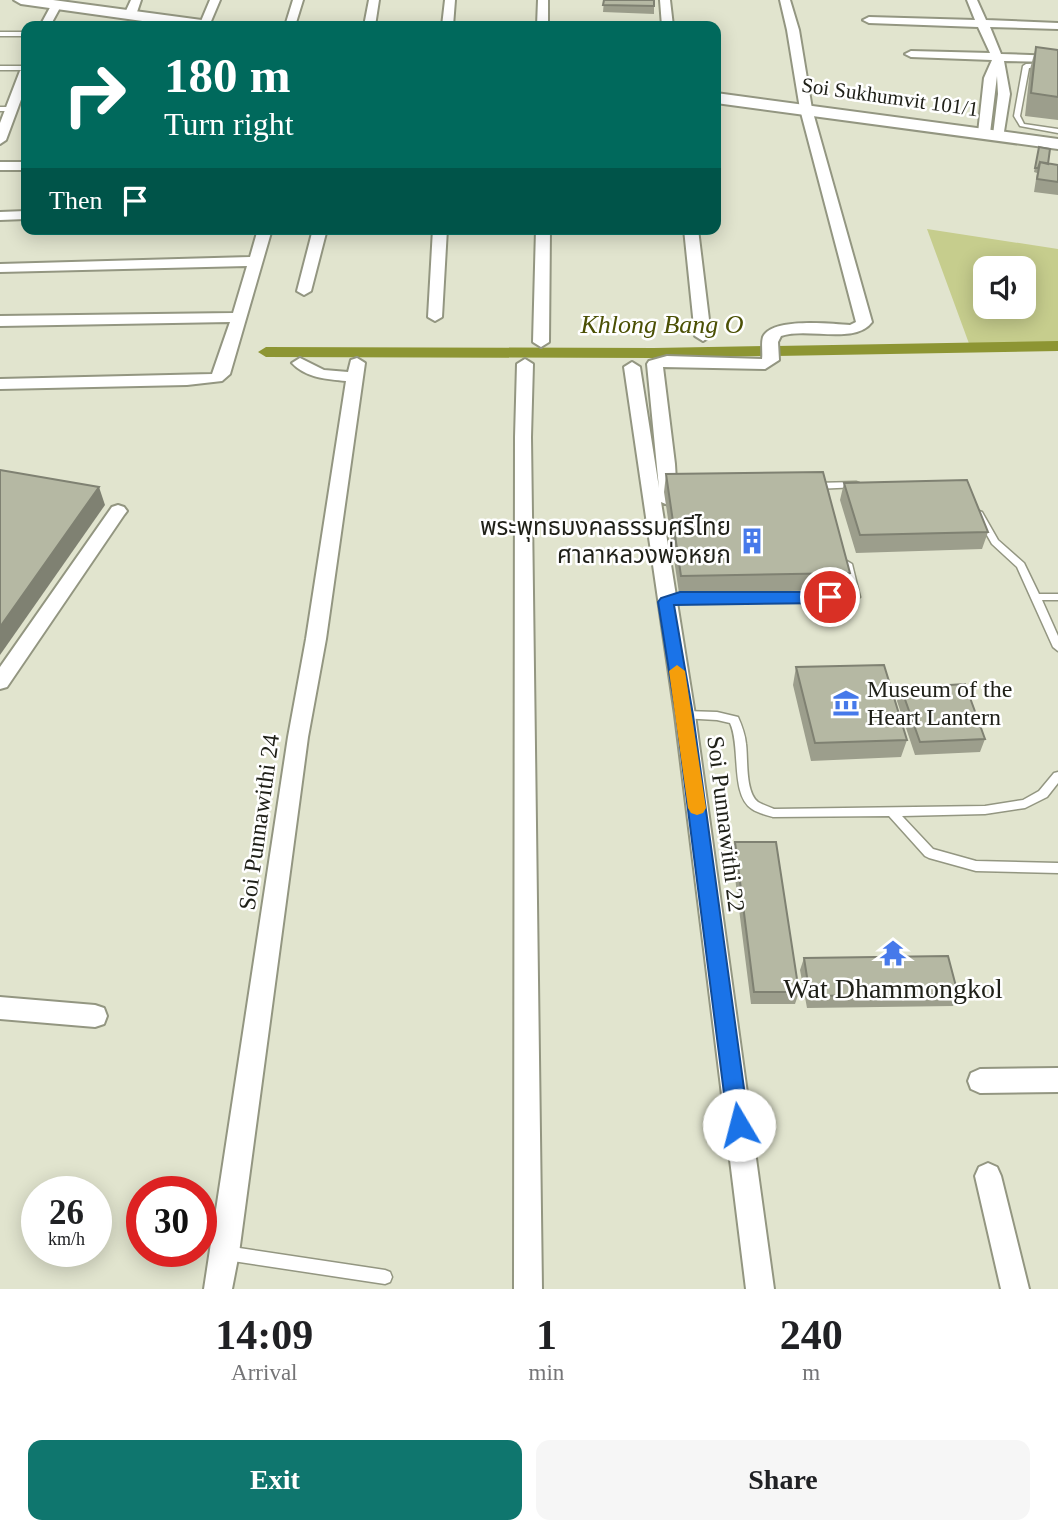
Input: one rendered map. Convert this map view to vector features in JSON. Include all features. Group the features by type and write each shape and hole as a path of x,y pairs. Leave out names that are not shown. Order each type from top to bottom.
{"street":[{"path":"21,0 133,7 155,21"},
{"path":"208,21 215,0"},
{"path":"292,21 298,0"},
{"path":"371,21 374,0"},
{"path":"448,21 450,0"},
{"path":"543,0 543,21"},
{"path":"665,0 667,21"},
{"path":"673,600 673,485 667,464 655,364 765,364 771,360 771,338 775,332 787,328 851,330 860,327 864,322 806,109 793,30 785,0"},
{"path":"972,0 999,57 1006,83 1006,105 992,134"},
{"path":"48,21 57,4"},
{"path":"869,20 1058,26"},
{"path":"911,54 1058,59"},
{"path":"0,140 6,108 21,79"},
{"name":"Soi Sukhumvit 101/1","path":"721,99 1058,144"},
{"path":"0,166 21,166"},
{"path":"0,216 21,215"},
{"path":"0,384 216,378 225,369 263,235"},
{"path":"304,291 318,235"},
{"path":"435,317 440,235"},
{"path":"541,342 543,235"},
{"path":"692,235 703,336"},
{"path":"0,268 256,261"},
{"path":"0,321 239,317"},
{"name":"Soi Punnawithi 24","path":"218,1289 298,737 316,639 356,370 321,373 300,363"},
{"path":"525,364 523,437 528,1289"},
{"name":"Soi Punnawithi 22","path":"632,368 673,600 685,715 760,1289"},
{"path":"0,682 118,510"},
{"path":"0,1008 95,1016"},
{"path":"980,1081 1058,1080"},
{"path":"988,1176 1015,1289"}],"lane":[{"path":"0,34 21,34"},
{"path":"1058,65 1026,66 1017,116 1022,125 1058,131"},
{"path":"0,68 21,69"},
{"path":"809,486 868,485"},
{"path":"827,486 830,498"},
{"path":"971,500 995,542 1021,565 1038,597 1058,647"},
{"path":"673,600 855,597 843,548"},
{"path":"1038,597 1058,597"},
{"path":"685,715 717,716 734,720 742,734 746,795 754,805 773,813 985,810 1025,804 1043,794 1058,776"},
{"path":"893,813 929,853 976,866 1058,868"},
{"path":"225,1253 385,1277"}],"green space":[{"path":"927,229 1058,249 1058,349 971,349"}],"building":[{"path":"604,0 654,0 654,6 603,5"},
{"path":"1036,47 1058,50 1058,97 1031,93"},
{"path":"1039,147 1050,149 1048,164 1040,162 1038,168 1035,168"},
{"path":"1040,162 1058,165 1058,182 1037,179"},
{"path":"0,470 99,487 0,627"},
{"name":"พระพุทธมงคลธรรมศรีไทย ศาลาหลวงพ่อหยก","path":"823,472 850,573 681,576 666,474"},
{"path":"967,480 988,532 860,535 844,483"},
{"path":"884,665 907,740 815,743 796,667"},
{"path":"965,684 985,739 920,742 901,688"},
{"path":"735,842 776,842 799,992 754,992"},
{"path":"948,956 958,994 810,996 804,958"}],"waterway":[{"name":"Khlong Bang O","path":"266,352 654,353 1058,346"}],"slow traffic":[{"path":"677,671 697,808"}],"place":[{"name":"พระพุทธมงคลธรรมศรีไทย ศาลาหลวงพ่อหยก","path":"752,541"},
{"name":"Museum of the Heart Lantern","path":"846,703"},
{"name":"Wat Dhammongkol","path":"893,953"}],"route":[{"path":"739,1125 685,715 666,602 680,598 830,597"}]}
